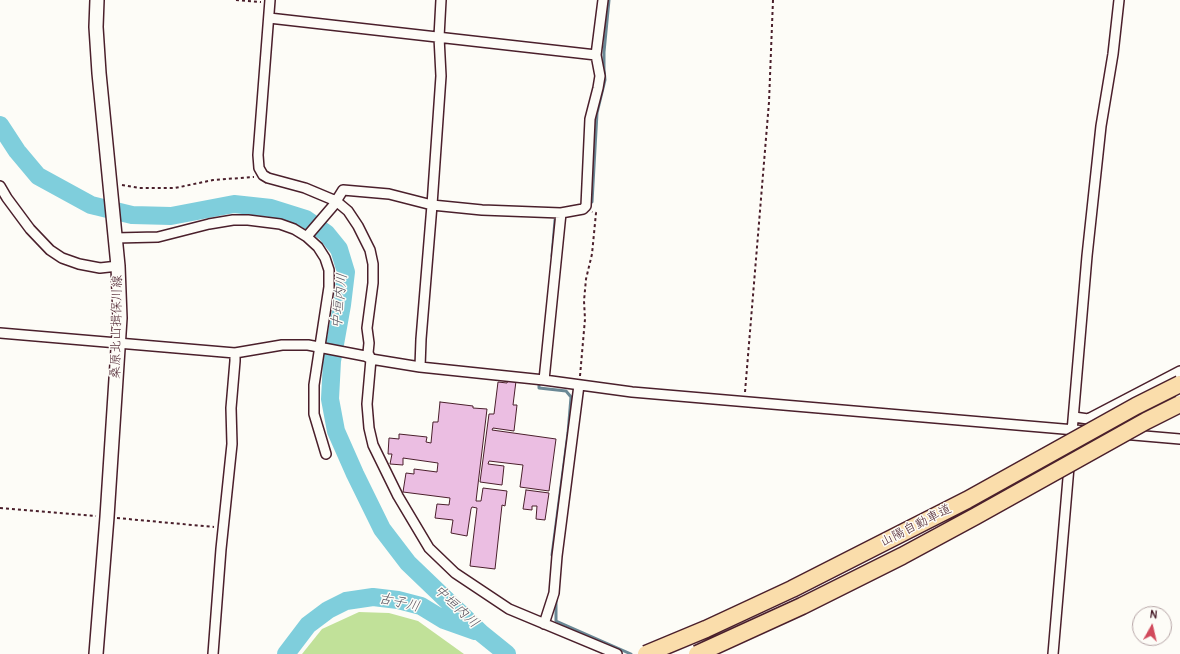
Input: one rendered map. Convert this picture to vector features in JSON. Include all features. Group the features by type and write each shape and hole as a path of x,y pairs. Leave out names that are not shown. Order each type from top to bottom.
{"highway":[{"name":"山陽自動車道","path":"646,654 706,629 806,582 967,500 1136,406 1180,384"},
{"name":"山陽自動車道","path":"697,654 802,606 902,556 1146,421 1180,404"}],"main road":[{"name":"桑原北山揖保川線","path":"96,654 107,517 120,318 118,266 99,73 96,27 97,0"}],"street":[{"path":"420,367 441,76 439,37 441,0"},
{"path":"308,236 344,190 389,194 432,205 482,210 561,213 584,209 586,206 590,119 600,76 596,55 603,0"},
{"path":"1053,654 1088,248 1101,126 1113,54 1119,0"},
{"path":"270,1 258,156 259,168 263,175 268,178 305,188 348,211 358,226 370,250 373,264 373,283 367,328 369,343 367,404 369,428 373,445 398,496 429,548 455,573 509,609 617,654"},
{"path":"268,18 596,55"},
{"path":"0,186 30,229 50,250 62,258 79,264 100,268 118,266"},
{"path":"544,380 561,213"},
{"path":"115,235 158,237 209,224 233,220 248,220 280,224 308,236 325,258 329,270 321,347 314,385 314,414 326,454"},
{"path":"0,333 235,353 282,345 308,345 420,367 544,380 632,392 1180,440"},
{"path":"213,654 223,528 232,444 231,408 236,362 235,353"},
{"path":"1074,417 1088,419 1180,371"},
{"path":"544,624 554,594 557,556 579,385"},
{"path":"1099,413 1107,434"}],"path":[{"path":"236,0 270,1"},
{"path":"744,402 770,102 773,0"},
{"path":"110,186 175,188 213,180 257,177 263,175"},
{"path":"579,385 585,319 584,302 586,278 592,254 596,213 584,209"},
{"path":"0,508 223,528"}],"green space":[{"path":"359,612 389,613 418,621 464,654 302,654 322,629"}],"building":[{"path":"508,380 516,381 513,405 517,405 514,431 493,428 492,430 556,439 549,491 520,487 523,465 489,461 488,464 504,466 502,485 480,482 489,414 494,414 498,382 507,383"},
{"path":"440,402 487,409 476,501 481,501 483,488 507,491 505,506 502,505 495,569 470,566 477,508 472,507 471,509 467,536 451,533 453,520 435,518 437,504 449,505 450,498 403,492 406,473 414,474 414,469 437,472 438,463 403,458 403,465 390,464 392,454 388,454 389,438 399,439 399,434 427,437 426,442 431,443 433,422 438,422"},
{"path":"526,490 549,493 545,520 536,519 537,506 532,506 532,510 523,509"}],"waterway":[{"path":"592,202 597,113 605,80 604,52 609,0"},
{"name":"中垣内川","path":"0,125 17,151 38,176 91,205 132,215 171,216 234,204 271,208 306,219 326,233 339,249 346,272 332,361 330,399 336,431 382,529 408,563 481,633 507,654"},
{"path":"552,256 555,220"},
{"path":"539,381 539,388 566,391 571,397 568,433 552,555 554,559"},
{"name":"古子川","path":"286,654 308,625 328,610 346,601 373,597 398,600 421,606 444,620 475,631"},
{"path":"556,598 556,621 631,654"}]}
